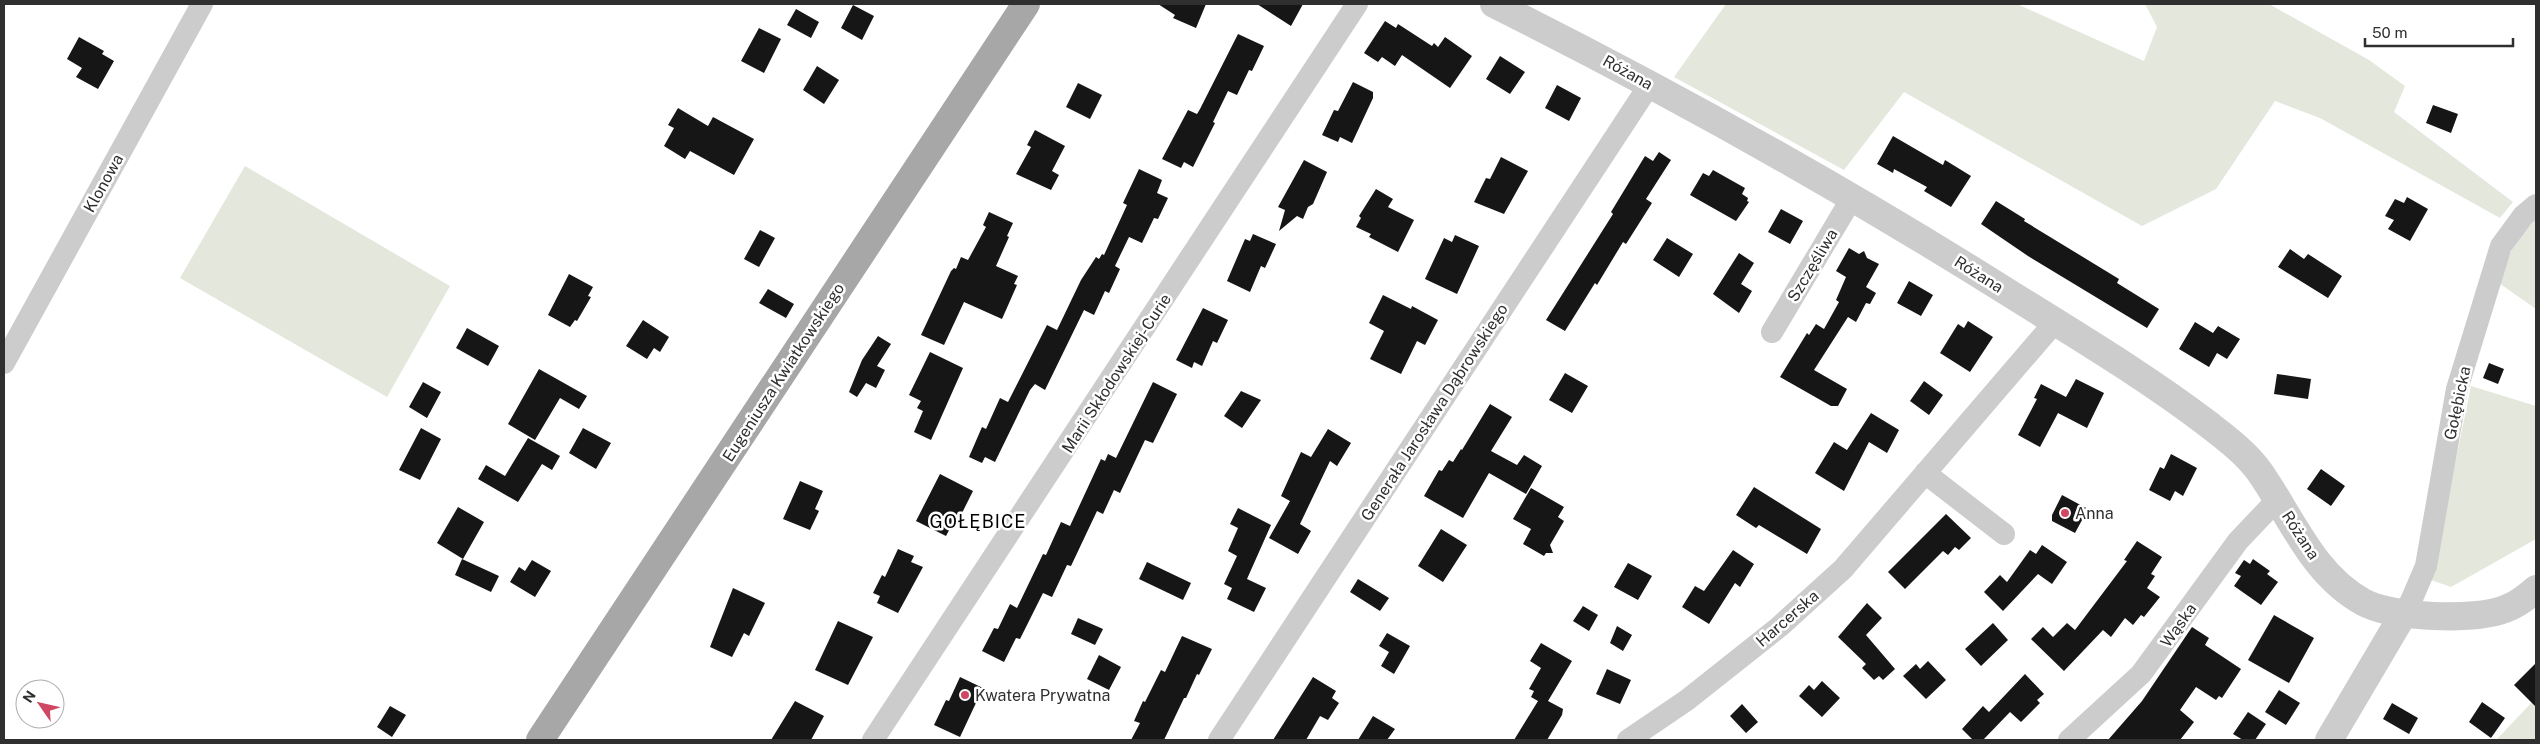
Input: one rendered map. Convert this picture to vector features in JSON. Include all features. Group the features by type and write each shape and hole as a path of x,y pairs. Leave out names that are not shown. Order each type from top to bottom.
{"main road":[{"name":"Eugeniusza Kwiatkowskiego","path":"540,740 1026,4"}],"street":[{"name":"Klonowa","path":"4,362 202,4"},
{"name":"Marii Skłodowskiej-Curie","path":"873,740 1357,4"},
{"name":"Różana","path":"1494,4 1650,84 1852,198 1955,259 2055,322 2209,425 2244,454 2256,468 2300,538 2328,575 2364,603 2379,609 2436,616 2486,614 2517,604 2536,589"},
{"name":"Generała Jarosława Dąbrowskiego","path":"1219,740 1650,84"},
{"name":"Szczęśliwa","path":"1772,332 1852,198"},
{"name":"Gołębicka","path":"2404,612 2426,566 2457,389 2501,246 2523,216 2536,204"},
{"name":"Harcerska","path":"1628,740 1687,700 1800,608 1843,569 2055,322"},
{"path":"1925,473 2004,534"},
{"name":"Wąska","path":"2068,740 2141,674 2238,540 2277,500"},
{"path":"2329,740 2404,612"}],"shaded area":[{"path":"1726,4 2017,4 2144,61 2157,27 2145,4 2269,4 2369,60 2405,86 2394,112 2513,202 2500,218 2320,118 2275,101 2216,189 2142,226 1904,92 1844,170 1674,77"},
{"path":"245,166 450,286 387,397 180,278"},
{"path":"2536,219 2536,309 2499,283 2517,240"},
{"path":"2471,386 2536,406 2536,539 2451,587 2431,580"},
{"path":"2536,698 2536,740 2496,740"}],"building":[{"path":"1158,4 1206,4 1196,28 1173,18 1175,15"},
{"path":"1257,4 1303,4 1291,26"},
{"path":"853,5 874,16 862,40 841,28"},
{"path":"796,9 819,22 811,38 787,25"},
{"path":"1385,21 1396,28 1398,24 1432,46 1434,43 1438,47 1445,37 1472,56 1450,88 1402,55 1395,66 1382,57 1378,62 1364,53"},
{"path":"759,28 781,39 764,73 741,61"},
{"path":"1238,34 1264,46 1252,71 1249,70 1237,95 1228,91 1213,122 1215,123 1193,167 1184,162 1181,168 1162,159 1188,110 1197,114"},
{"path":"79,37 104,51 102,54 114,61 98,89 76,77 82,68 67,59"},
{"path":"1500,56 1525,72 1510,94 1486,79"},
{"path":"817,66 839,80 824,104 803,90"},
{"path":"1353,82 1373,92 1373,98 1352,143 1340,137 1338,142 1322,135 1334,110 1338,111"},
{"path":"1078,83 1102,95 1090,119 1066,107"},
{"path":"1557,85 1581,98 1569,121 1545,108"},
{"path":"2433,105 2458,114 2451,133 2426,123"},
{"path":"678,108 708,126 713,117 754,139 734,175 690,151 685,159 664,146 674,128 668,125"},
{"path":"1035,130 1065,146 1052,171 1059,175 1051,190 1016,174 1031,147 1027,145"},
{"path":"1893,136 1943,165 1945,160 1971,176 1951,207 1924,191 1927,187 1894,169 1893,173 1877,164"},
{"path":"1659,152 1671,160 1646,199 1652,203 1626,244 1623,242 1597,285 1595,283 1565,331 1546,320 1613,214 1611,212 1645,156 1653,161"},
{"path":"1501,157 1528,171 1504,214 1474,202 1486,178 1490,179"},
{"path":"1304,160 1327,172 1313,204 1308,207 1303,219 1297,216 1279,231 1285,210 1278,207"},
{"path":"1139,169 1162,180 1157,193 1168,198 1158,219 1154,218 1142,243 1129,237 1115,266 1120,269 1109,293 1105,291 1094,315 1084,310 1045,390 1035,384 1030,390 995,462 985,457 982,463 969,457 982,427 986,429 1000,398 1008,402 1047,325 1057,330 1081,280 1096,257 1099,259 1102,254 1104,255 1127,205 1123,203"},
{"path":"1713,170 1745,188 1742,194 1748,198 1747,201 1749,202 1736,221 1690,195 1703,173 1709,176"},
{"path":"1376,189 1393,199 1388,207 1414,220 1398,252 1369,237 1371,234 1356,227 1361,218 1359,216"},
{"path":"2407,197 2428,209 2410,241 2388,229 2394,220 2385,216 2395,199 2404,203"},
{"path":"1996,201 2025,219 2024,221 2119,279 2117,283 2159,309 2147,328 2028,256 1981,224"},
{"path":"1781,209 1803,221 1790,244 1768,232"},
{"path":"989,212 1013,223 996,266 1018,276 1014,284 1017,285 1002,319 964,302 944,345 921,335 951,271 954,268 956,269 961,257 968,260 986,227 983,225"},
{"path":"760,230 775,238 759,267 744,259"},
{"path":"1253,234 1276,244 1265,268 1261,266 1250,292 1227,281 1245,239 1250,241"},
{"path":"1455,235 1479,246 1457,294 1425,279 1444,238 1452,242"},
{"path":"1667,238 1693,254 1679,277 1653,260"},
{"path":"1849,248 1859,254 1864,251 1867,258 1879,264 1866,287 1876,293 1870,304 1866,303 1856,322 1848,317 1814,370 1847,389 1838,406 1831,406 1780,377 1807,333 1809,335 1816,324 1824,329 1839,302 1836,300 1846,277 1836,271"},
{"path":"2290,249 2304,259 2308,254 2342,276 2328,298 2278,267"},
{"path":"1739,253 1754,263 1741,284 1752,291 1739,313 1713,294"},
{"path":"569,274 593,287 588,296 591,297 577,321 575,320 570,327 548,315"},
{"path":"1909,281 1933,295 1921,316 1897,303"},
{"path":"768,289 794,304 786,318 759,303"},
{"path":"1383,295 1411,309 1412,306 1438,320 1425,345 1417,341 1401,374 1370,359 1384,331 1369,323"},
{"path":"1203,308 1228,320 1217,343 1213,341 1202,366 1194,362 1192,368 1176,360"},
{"path":"643,320 669,337 660,352 654,348 647,359 626,346"},
{"path":"1968,321 1993,337 1970,372 1940,353 1958,324 1964,328"},
{"path":"2195,322 2213,333 2218,326 2240,339 2227,359 2217,353 2209,367 2179,349"},
{"path":"467,328 499,346 488,366 456,348"},
{"path":"878,336 891,344 877,366 885,370 876,388 866,383 857,397 849,392 862,360"},
{"path":"930,352 963,368 931,440 914,432 923,411 917,408 921,401 909,395"},
{"path":"2489,363 2504,369 2498,384 2483,378"},
{"path":"539,369 587,396 579,409 560,398 535,440 508,424"},
{"path":"1565,373 1588,386 1572,413 1549,400"},
{"path":"2277,374 2311,379 2308,399 2274,394"},
{"path":"2076,379 2104,393 2087,428 2058,413 2040,447 2018,435 2037,399 2034,398 2041,384 2066,397"},
{"path":"1924,381 1943,395 1929,415 1910,401"},
{"path":"423,382 441,392 427,418 409,407"},
{"path":"1153,382 1177,394 1153,443 1145,440 1120,493 1114,490 1103,514 1097,511 1071,566 1067,565 1052,597 1043,593 1020,639 1016,638 1004,662 982,651 994,628 998,629 1010,604 1017,608 1043,554 1046,555 1061,522 1070,526 1101,459 1105,461 1108,454 1116,458"},
{"path":"1241,391 1261,400 1242,428 1224,416"},
{"path":"1490,404 1512,417 1491,451 1517,465 1524,455 1542,466 1526,494 1489,473 1463,518 1424,496 1439,470 1442,471 1449,460 1453,462 1462,450"},
{"path":"1871,413 1899,430 1887,453 1869,442 1844,491 1815,473 1834,442 1847,450"},
{"path":"421,428 441,439 420,480 399,470"},
{"path":"583,428 611,443 596,469 569,453"},
{"path":"1328,429 1351,443 1337,466 1330,461 1300,524 1311,531 1298,554 1269,538 1290,501 1281,496 1301,452 1311,457"},
{"path":"528,438 560,456 552,470 542,464 518,502 478,479 486,465 505,476"},
{"path":"2171,454 2197,468 2183,496 2175,491 2170,501 2149,490 2160,467 2164,469"},
{"path":"2321,469 2345,486 2331,506 2307,489"},
{"path":"940,474 973,491 961,515 958,513 946,536 916,521"},
{"path":"800,481 823,491 815,509 819,511 810,530 783,519"},
{"path":"1754,487 1821,529 1807,554 1759,525 1756,528 1736,515"},
{"path":"1531,488 1564,507 1558,517 1564,521 1550,545 1553,553 1546,553 1544,556 1523,544 1531,529 1513,519"},
{"path":"2062,495 2088,509 2075,533 2052,521 2052,515"},
{"path":"458,507 484,522 463,559 437,543"},
{"path":"1238,508 1271,525 1247,579 1266,588 1254,612 1227,599 1232,588 1224,584 1237,556 1228,551 1238,528 1230,524"},
{"path":"1946,514 1971,538 1959,550 1955,547 1948,555 1943,551 1905,589 1888,572"},
{"path":"1441,529 1467,545 1443,582 1418,566"},
{"path":"2137,541 2162,557 2151,574 2155,576 2147,588 2160,597 2144,617 2141,615 2133,625 2125,618 2111,637 2103,630 2064,671 2031,639 2043,627 2053,637 2067,623 2075,630 2127,561 2124,560"},
{"path":"2042,545 2067,562 2052,584 2038,574 2003,611 1984,592 2000,575 2007,582 2030,550 2036,554"},
{"path":"898,549 914,556 911,562 923,567 898,613 877,603 880,596 873,593 882,575 885,577"},
{"path":"1733,550 1754,564 1740,587 1735,583 1709,624 1682,607 1695,586 1704,591"},
{"path":"462,559 499,576 491,592 455,575"},
{"path":"2253,559 2270,571 2267,574 2278,582 2261,605 2234,586 2241,576 2235,573 2244,560 2250,564"},
{"path":"532,560 551,571 535,597 510,582 519,567 525,571"},
{"path":"1147,562 1191,583 1183,600 1139,579"},
{"path":"1628,563 1652,576 1638,600 1614,587"},
{"path":"1358,579 1389,598 1380,611 1350,592"},
{"path":"733,588 765,603 749,636 744,633 732,657 710,647"},
{"path":"1867,603 1882,618 1866,635 1895,669 1883,680 1879,676 1874,680 1862,668 1866,664 1838,637"},
{"path":"1583,606 1598,615 1589,631 1573,621"},
{"path":"2274,615 2314,638 2289,683 2248,660"},
{"path":"1078,618 1103,629 1095,645 1071,634"},
{"path":"838,621 873,637 848,685 815,670"},
{"path":"1993,623 2008,640 1981,666 1965,649"},
{"path":"1617,626 1632,635 1623,651 1610,643"},
{"path":"2192,627 2209,638 2205,645 2241,669 2222,698 2219,696 2216,700 2196,687 2180,710 2194,722 2180,740 2108,740 2142,701"},
{"path":"1387,633 1410,646 1394,674 1381,666 1389,652 1379,646"},
{"path":"1182,636 1212,649 1199,675 1197,674 1186,698 1184,698 1164,740 1131,740 1140,723 1134,721 1143,701 1145,702 1161,670 1165,672"},
{"path":"1541,643 1572,661 1548,701 1563,709 1562,715 1547,740 1514,740 1538,701 1531,697 1534,691 1529,689 1541,668 1530,661"},
{"path":"1099,655 1121,667 1109,690 1087,679"},
{"path":"1928,661 1946,680 1926,699 1903,676 1916,664 1920,669"},
{"path":"2536,663 2536,707 2514,685"},
{"path":"1607,669 1631,680 1620,704 1596,694"},
{"path":"2025,674 2044,694 2037,700 2040,703 2021,722 2010,712 1983,740 1973,740 1962,729 1983,706 1989,712"},
{"path":"960,677 983,688 960,737 934,725 946,700 949,701"},
{"path":"1313,677 1336,691 1332,698 1339,703 1328,720 1320,716 1306,740 1273,740"},
{"path":"1822,681 1840,698 1822,717 1799,696 1809,685 1814,690"},
{"path":"2279,690 2300,703 2286,725 2265,712"},
{"path":"795,701 824,716 811,740 771,740"},
{"path":"2482,702 2505,718 2491,738 2469,722"},
{"path":"2392,703 2418,718 2409,734 2383,719"},
{"path":"1742,704 1758,722 1746,733 1730,716"},
{"path":"390,706 406,715 392,737 377,727"},
{"path":"2248,712 2266,724 2255,740 2243,740 2233,734"},
{"path":"1373,716 1395,729 1387,740 1358,740"}],"place":[{"name":"Anna","path":"2065,513"},
{"name":"Kwatera Prywatna","path":"965,695"}],"district":[{"name":"GOŁĘBICE","path":"978,522"}]}
